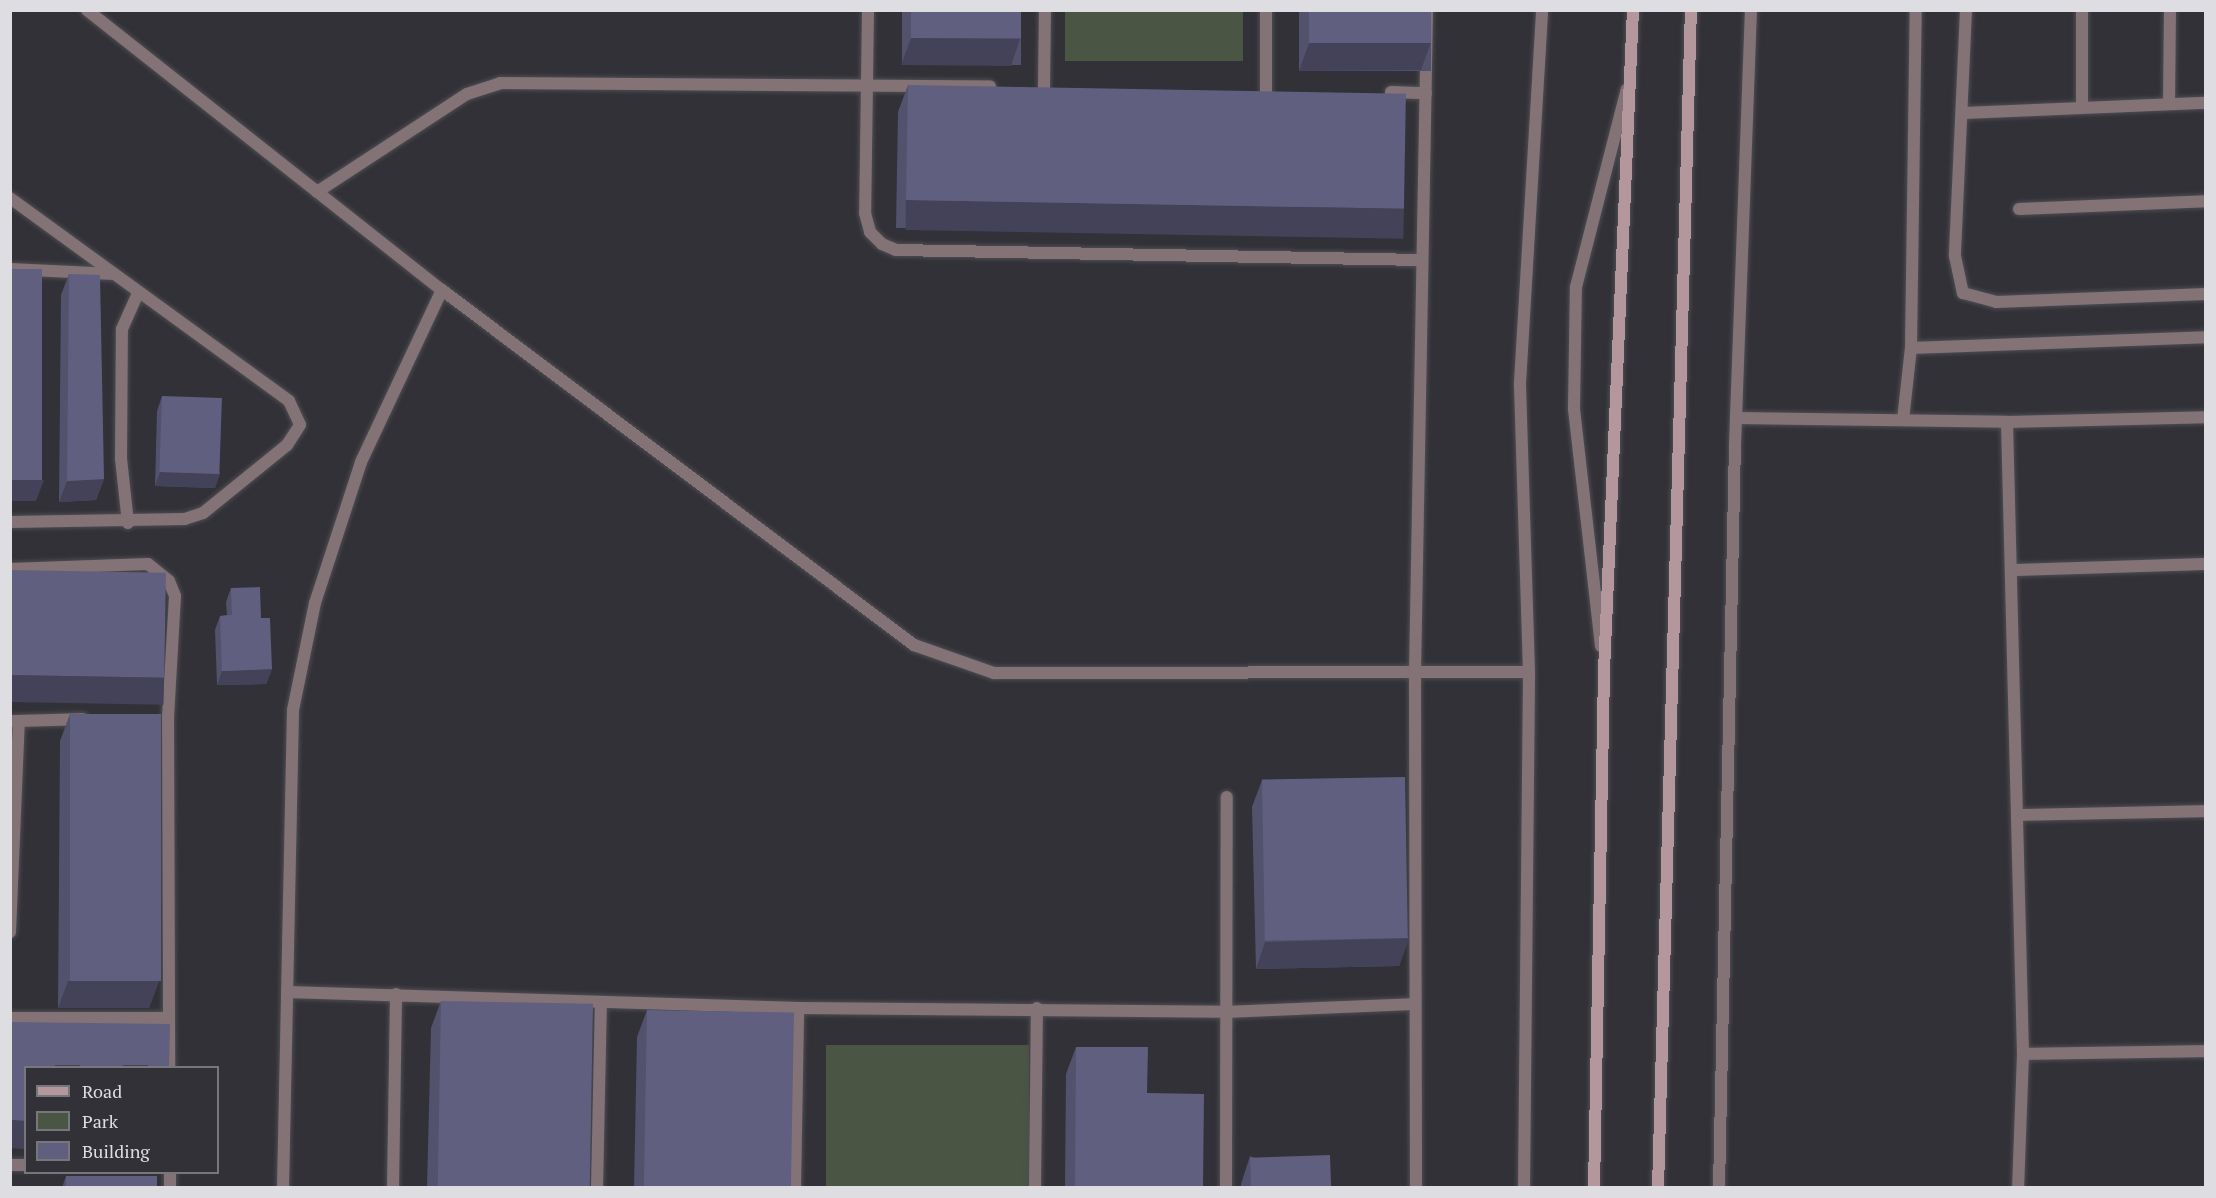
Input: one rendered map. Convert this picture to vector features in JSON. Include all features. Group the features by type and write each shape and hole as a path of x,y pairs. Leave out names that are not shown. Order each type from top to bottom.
{"street":[{"path":"87,10 442,290 885,628 961,664 994,673 1529,672"},
{"path":"868,10 865,213 870,231 896,250 1421,260"},
{"path":"1044,88 1045,10"},
{"path":"1266,10 1266,91"},
{"path":"1416,1188 1413,1004 1415,673 1427,10"},
{"path":"1524,1188 1529,672 1520,383 1542,10"},
{"path":"1594,1188 1604,671 1633,10"},
{"path":"1658,1188 1691,10"},
{"path":"1719,1188 1736,418 1751,10"},
{"path":"1903,420 1911,348 1916,10"},
{"path":"1966,10 1964,113 1955,256 1963,293 1996,302 2205,294"},
{"path":"2082,10 2082,105"},
{"path":"2169,104 2170,10"},
{"path":"1604,671 1574,409 1576,287 1631,73"},
{"path":"317,192 467,94 500,83 867,81 1009,87"},
{"path":"1380,92 1426,93"},
{"path":"1964,113 2082,105 2205,103"},
{"path":"10,198 290,401 300,425 287,445 202,513 185,519 128,523 10,522"},
{"path":"2019,209 2205,201"},
{"path":"10,269 114,274"},
{"path":"283,1188 293,710 315,603 361,462 442,290"},
{"path":"128,523 121,459 122,328 138,293"},
{"path":"1911,348 2205,337"},
{"path":"1736,418 2007,422 2205,417"},
{"path":"2007,422 2014,570 2022,1054 2018,1188"},
{"path":"10,569 131,562 158,571 175,596 162,716 169,1066"},
{"path":"2014,570 2205,564"},
{"path":"10,932 15,721 99,718"},
{"path":"1226,1188 1227,797"},
{"path":"2018,815 2205,811"},
{"path":"287,992 798,1008 1037,1008 1225,1012 1413,1004"},
{"path":"393,1188 396,994"},
{"path":"597,1188 600,1002"},
{"path":"795,1188 798,1008"},
{"path":"1035,1188 1037,1008"},
{"path":"10,1018 168,1018"},
{"path":"2022,1054 2205,1051"}],"green space":[{"path":"1065,11 1243,11 1243,61 1065,61"},
{"path":"826,1045 1029,1045 1029,1187 826,1187"}],"building":[{"path":"911,10 1021,10 1021,38 911,38"},
{"path":"1309,10 1431,10 1431,43 1309,43"},
{"path":"908,85 1406,94 1404,209 906,200"},
{"path":"10,269 42,269 42,480 10,480"},
{"path":"69,274 100,275 104,479 67,481"},
{"path":"162,396 222,398 219,474 159,472"},
{"path":"10,570 166,573 164,678 10,675"},
{"path":"260,587 261,618 270,618 272,669 222,671 220,616 232,615 231,588"},
{"path":"70,714 161,714 161,981 70,981"},
{"path":"1405,777 1408,938 1265,940 1262,779"},
{"path":"441,1001 593,1004 590,1188 438,1188"},
{"path":"647,1010 794,1013 791,1188 644,1188"},
{"path":"10,1022 170,1024 169,1066 24,1066 24,1121 10,1120"},
{"path":"1076,1047 1148,1047 1147,1093 1204,1094 1203,1188 1075,1188"},
{"path":"1330,1155 1331,1188 1251,1188 1250,1158"},
{"path":"66,1176 157,1176 157,1188 66,1188"}]}
